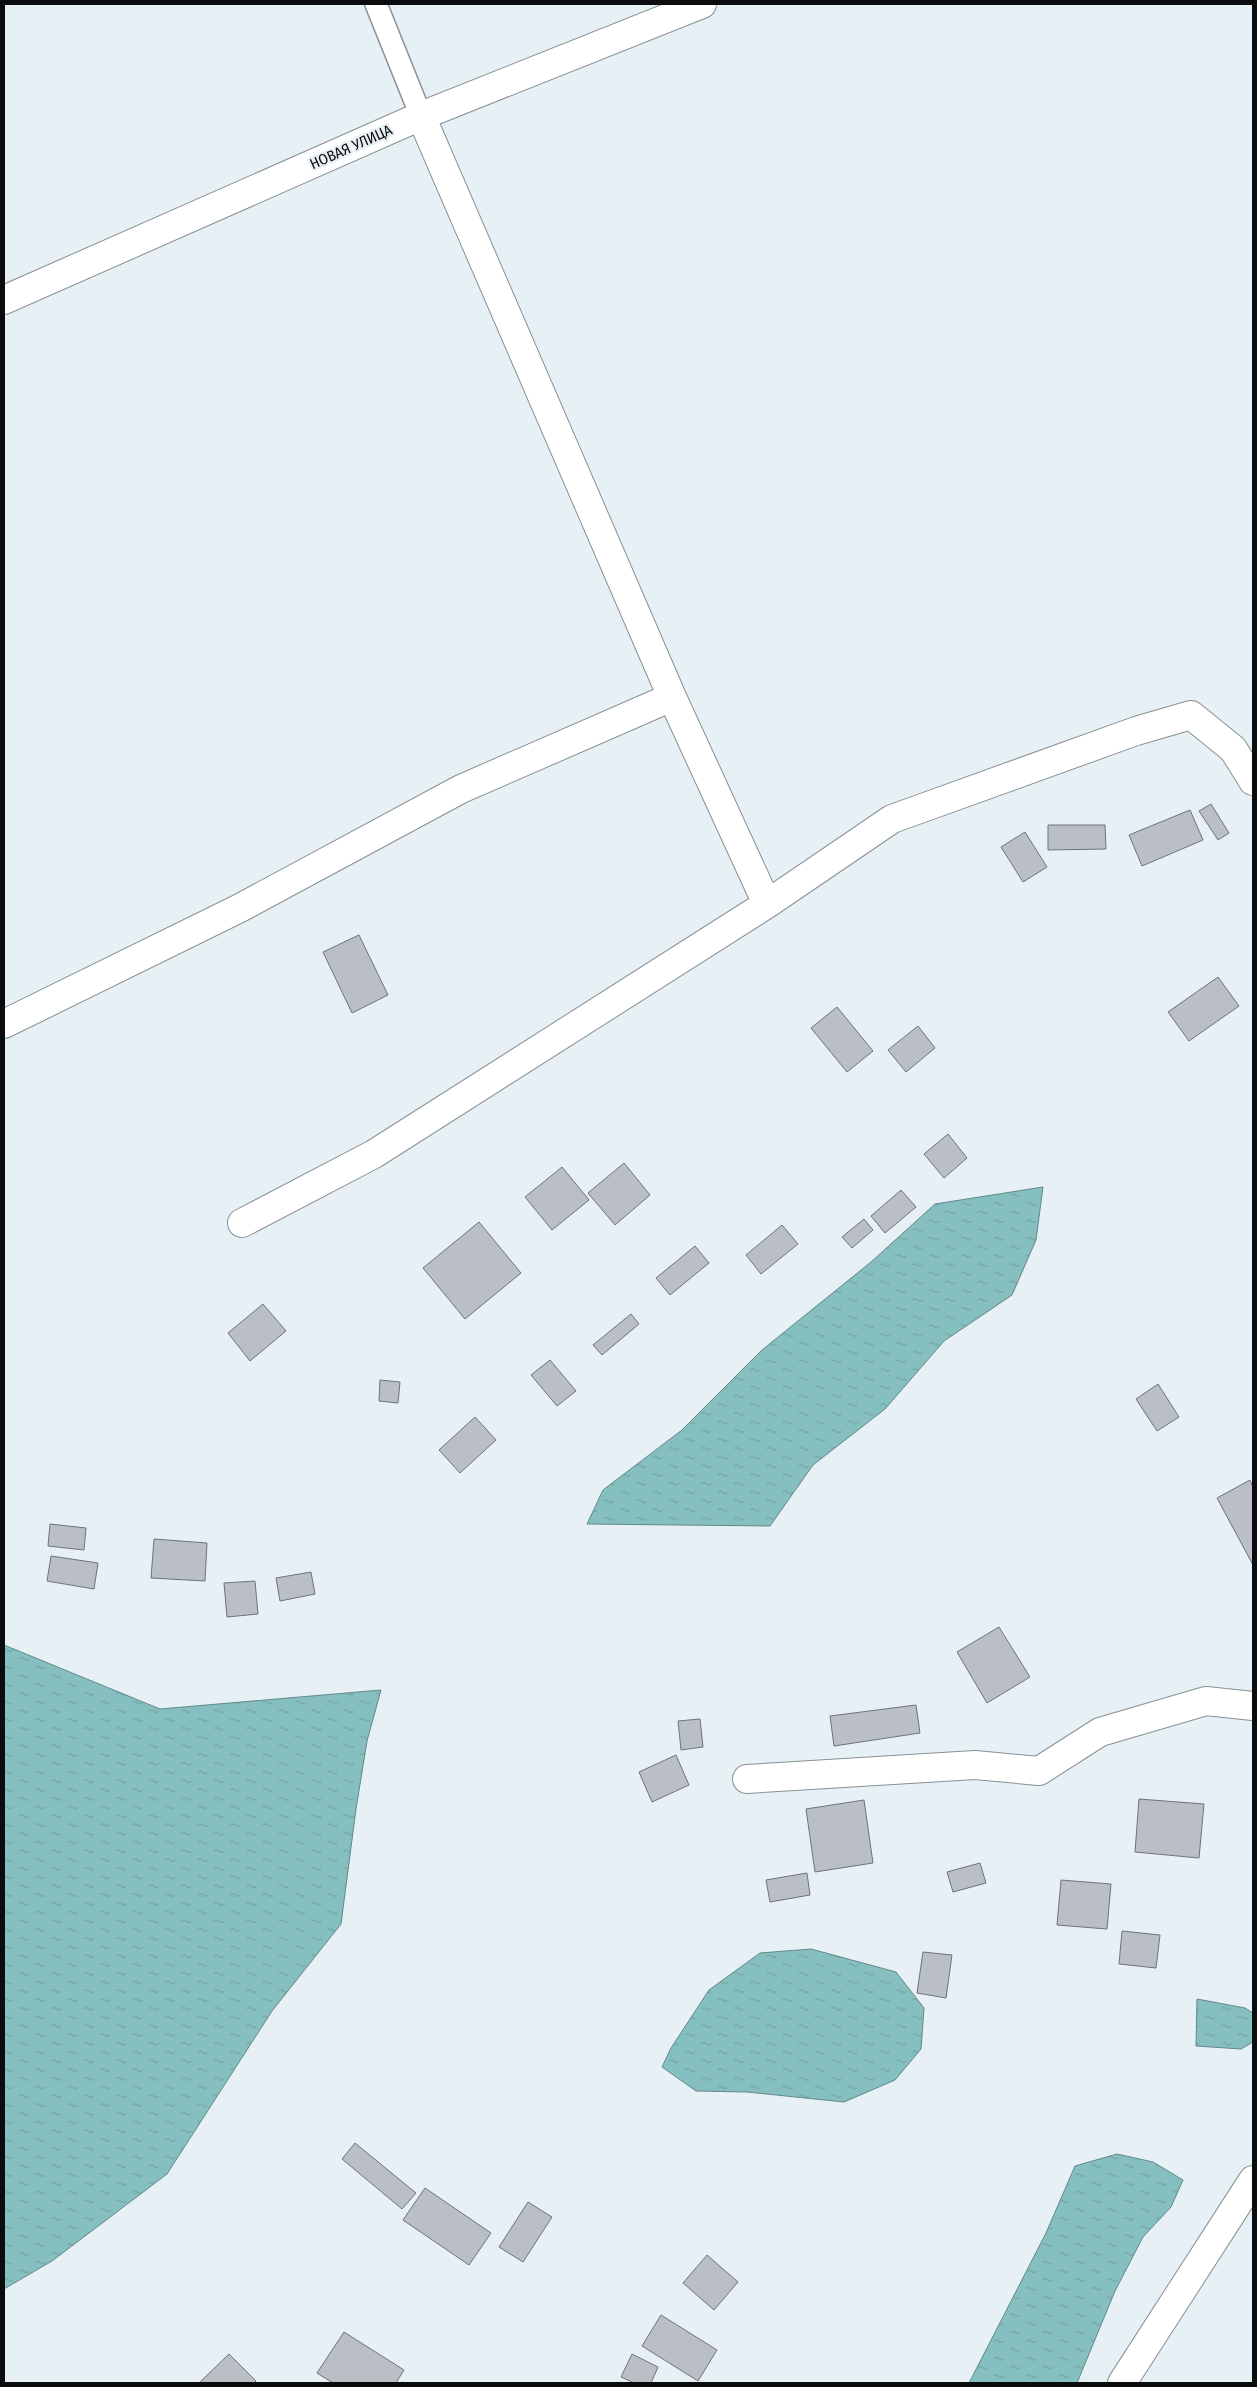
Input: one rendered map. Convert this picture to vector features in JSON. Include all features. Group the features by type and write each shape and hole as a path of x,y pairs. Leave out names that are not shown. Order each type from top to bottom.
{"street":[{"name":"НОВАЯ УЛИЦА","path":"4,300 421,116 702,4"},
{"path":"421,116 672,698 767,904"},
{"path":"4,1024 240,908 460,789 672,698"},
{"path":"242,1223 374,1154 767,904 892,819 1136,731 1191,715 1234,748 1253,780"},
{"path":"747,1779 975,1765 1039,1771 1100,1732 1206,1701 1253,1706"},
{"path":"1122,2383 1253,2180"}],"lane":[{"path":"376,4 421,116"}],"water":[{"path":"1043,1187 1036,1240 1012,1295 944,1341 885,1409 813,1465 770,1526 587,1524 603,1490 682,1430 762,1350 871,1262 935,1204"},
{"path":"4,1645 160,1709 381,1690 367,1741 341,1924 272,2011 167,2174 52,2261 4,2289"},
{"path":"811,1949 896,1972 924,2008 921,2049 895,2080 844,2102 747,2092 696,2091 662,2067 671,2048 709,1990 760,1953"},
{"path":"1197,1999 1245,2008 1253,2013 1253,2042 1241,2049 1196,2046"},
{"path":"1117,2154 1153,2162 1183,2180 1171,2207 1143,2237 1115,2291 1077,2383 969,2383 1046,2233 1075,2166"}],"building":[{"path":"1211,804 1229,833 1218,840 1199,811"},
{"path":"1190,810 1203,840 1142,866 1129,835"},
{"path":"1048,825 1105,825 1106,849 1048,850"},
{"path":"1025,832 1047,867 1023,882 1001,847"},
{"path":"359,935 388,995 352,1013 323,952"},
{"path":"1218,977 1239,1006 1189,1041 1168,1012"},
{"path":"837,1007 873,1051 847,1072 811,1028"},
{"path":"918,1026 935,1048 906,1072 888,1050"},
{"path":"948,1134 967,1158 944,1178 924,1154"},
{"path":"624,1163 650,1195 615,1225 588,1193"},
{"path":"562,1167 589,1200 552,1230 525,1197"},
{"path":"901,1190 916,1207 885,1233 871,1216"},
{"path":"864,1219 873,1230 852,1248 842,1237"},
{"path":"479,1222 521,1273 465,1319 423,1268"},
{"path":"782,1225 798,1244 761,1274 746,1255"},
{"path":"695,1246 709,1263 670,1295 656,1278"},
{"path":"263,1304 286,1331 250,1361 228,1333"},
{"path":"631,1314 639,1324 602,1355 593,1345"},
{"path":"550,1360 576,1391 557,1406 531,1375"},
{"path":"380,1380 400,1382 398,1403 379,1401"},
{"path":"1158,1384 1179,1417 1157,1431 1136,1399"},
{"path":"475,1417 496,1440 460,1473 439,1450"},
{"path":"1250,1480 1253,1487 1253,1565 1217,1498"},
{"path":"50,1524 86,1528 84,1550 48,1546"},
{"path":"154,1539 207,1543 205,1581 151,1578"},
{"path":"51,1556 98,1563 94,1589 47,1581"},
{"path":"311,1572 315,1594 280,1601 276,1578"},
{"path":"255,1581 258,1614 227,1617 224,1583"},
{"path":"999,1627 1030,1677 987,1703 957,1652"},
{"path":"916,1705 920,1733 834,1746 830,1716"},
{"path":"700,1719 703,1747 681,1750 678,1721"},
{"path":"676,1755 689,1785 652,1802 639,1772"},
{"path":"1139,1799 1204,1804 1199,1858 1135,1852"},
{"path":"864,1800 873,1863 815,1872 806,1809"},
{"path":"980,1863 986,1883 953,1892 947,1872"},
{"path":"807,1873 810,1895 770,1902 766,1880"},
{"path":"1061,1880 1111,1884 1107,1929 1057,1925"},
{"path":"1122,1931 1160,1935 1156,1968 1119,1964"},
{"path":"923,1952 952,1955 946,1998 917,1993"},
{"path":"355,2143 416,2193 402,2209 342,2159"},
{"path":"425,2188 491,2233 469,2265 403,2220"},
{"path":"528,2202 552,2217 523,2262 499,2247"},
{"path":"707,2255 738,2282 714,2310 683,2283"},
{"path":"661,2315 717,2350 698,2381 642,2346"},
{"path":"344,2332 404,2370 396,2383 333,2383 317,2373"},
{"path":"229,2354 256,2381 254,2383 199,2383"},
{"path":"632,2354 658,2367 651,2383 634,2383 621,2377"}]}
